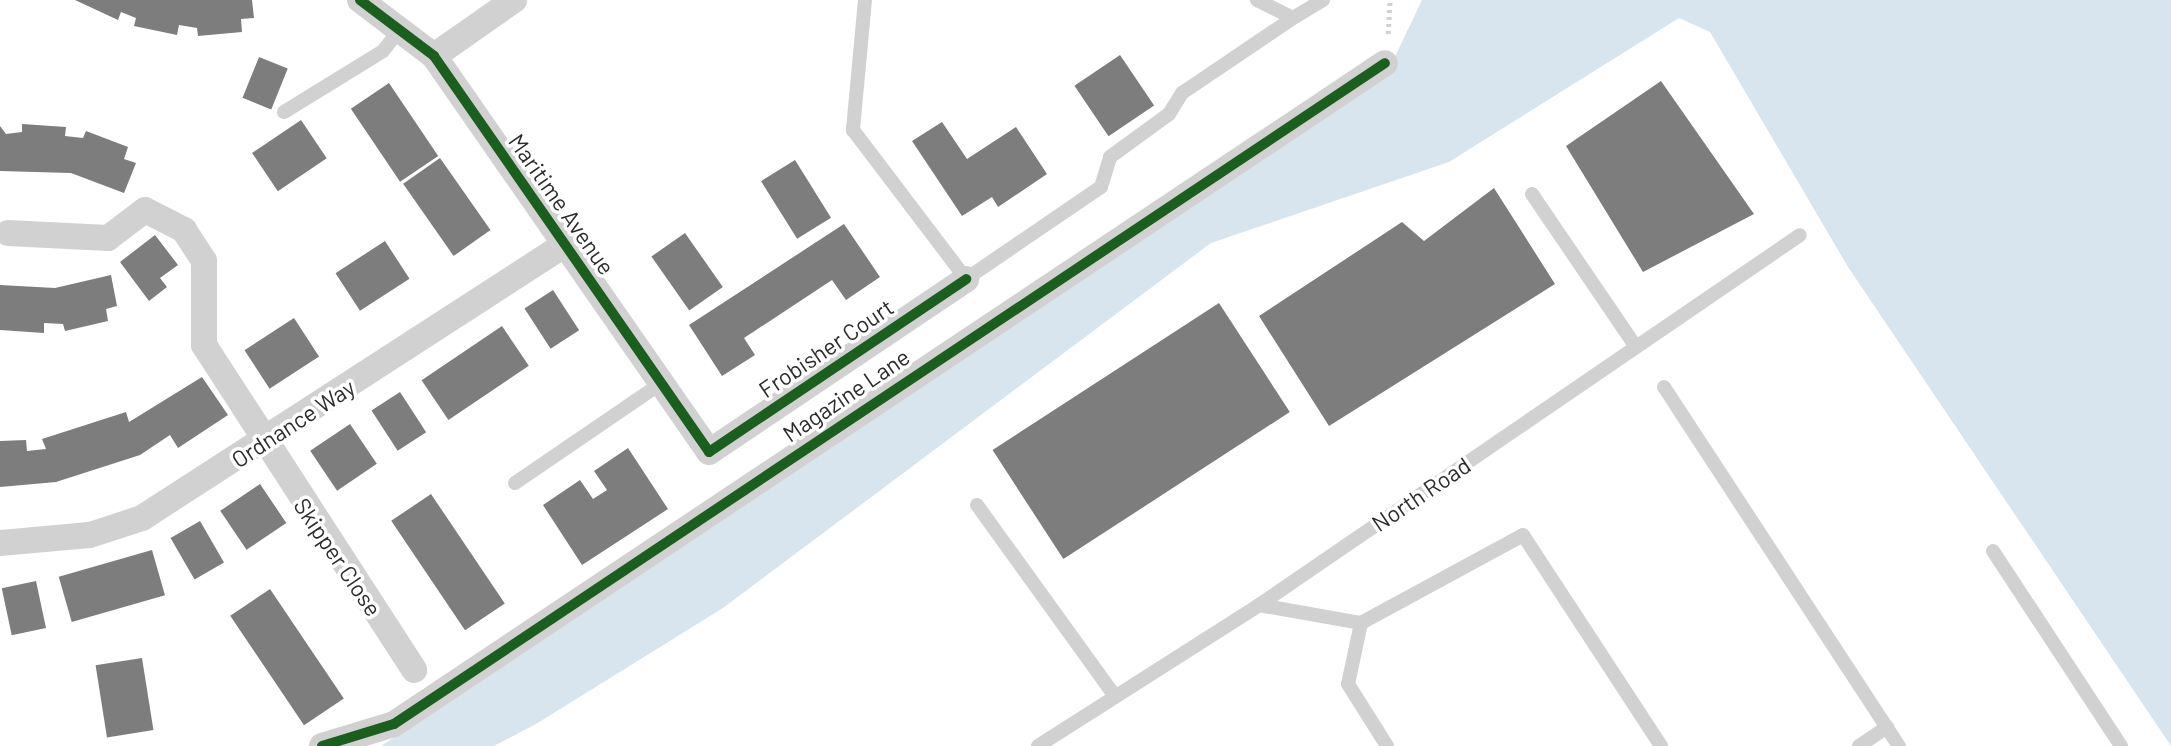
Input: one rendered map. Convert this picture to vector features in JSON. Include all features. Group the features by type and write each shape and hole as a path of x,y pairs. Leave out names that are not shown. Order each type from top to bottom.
{"street":[{"name":"Maritime Avenue","path":"360,0 435,56 709,452"},
{"path":"435,56 514,0"},
{"name":"Magazine Lane","path":"323,746 394,724 1385,63"},
{"name":"Skipper Close","path":"8,233 108,237 145,210 184,230 204,261 204,345 262,443 414,670"},
{"name":"Ordnance Way","path":"0,543 90,535 142,518 262,443 564,245"},
{"name":"Frobisher Court","path":"709,452 966,279"}],"lane":[{"path":"865,0 853,130 966,279 1101,187 1110,157 1169,114 1182,93 1323,0"},
{"path":"1257,0 1293,18"},
{"path":"284,112 383,51 400,29"},
{"path":"1532,194 1636,347"},
{"name":"North Road","path":"1038,746 1259,605 1800,235"},
{"path":"516,483 660,384"},
{"path":"1664,387 1899,746"},
{"path":"977,505 1115,696"},
{"path":"1259,605 1361,622 1523,536 1661,746"},
{"path":"1993,551 2121,746"},
{"path":"1361,622 1348,684 1387,746"},
{"path":"1859,746 1886,727"}],"shaded area":[{"path":"1422,0 2171,0 2171,746 1848,267 1710,32 1679,18 1449,162 1211,243 723,608 536,724 494,746 381,746 1349,101 1390,67"}],"building":[{"path":"75,0 252,0 254,18 241,19 242,32 198,36 197,28 179,25 177,35 134,26 136,18 121,12 118,20"},
{"path":"1120,55 1154,106 1109,136 1074,86"},
{"path":"259,57 288,69 271,109 243,98"},
{"path":"1661,81 1754,214 1643,272 1566,146"},
{"path":"389,83 438,156 400,182 351,109"},
{"path":"301,120 327,158 278,191 252,153"},
{"path":"942,122 967,159 1016,127 1047,174 998,207 992,197 962,216 912,141"},
{"path":"22,124 66,127 65,136 83,138 86,131 128,147 124,159 136,163 124,193 71,173 0,171 0,126 6,134 22,132"},
{"path":"440,158 490,230 454,256 403,184"},
{"path":"795,160 831,218 797,239 761,181"},
{"path":"1494,188 1555,284 1329,426 1259,316 1402,222 1424,241"},
{"path":"844,224 880,277 846,300 832,280 744,338 755,355 722,376 689,325"},
{"path":"685,233 723,287 689,311 651,257"},
{"path":"155,235 178,265 160,278 167,287 149,301 120,262"},
{"path":"385,241 410,279 360,311 336,273"},
{"path":"111,275 117,306 106,309 108,321 65,331 63,324 44,323 44,333 0,330 0,285 55,288"},
{"path":"553,290 579,330 551,349 524,309"},
{"path":"1219,303 1290,412 1063,559 993,450"},
{"path":"294,318 319,357 270,389 245,350"},
{"path":"502,326 529,366 448,420 422,380"},
{"path":"202,377 228,415 178,448 170,435 140,455 56,482 0,487 0,441 26,440 27,451 46,449 42,439 126,412 129,422"},
{"path":"400,392 426,432 398,451 371,411"},
{"path":"350,424 377,464 337,491 310,451"},
{"path":"628,448 668,509 582,565 543,505 580,480 593,499 607,490 594,471"},
{"path":"260,484 286,523 246,550 220,511"},
{"path":"431,494 505,603 465,630 391,521"},
{"path":"200,521 224,563 195,580 171,538"},
{"path":"152,550 165,595 72,622 59,577"},
{"path":"36,581 46,628 12,635 2,588"},
{"path":"270,589 344,698 304,725 230,616"},
{"path":"142,658 153,730 107,737 96,665"}],"cycle path":[{"path":"360,0 434,56 709,452 966,279"},
{"path":"322,746 394,724 1385,63"}]}
